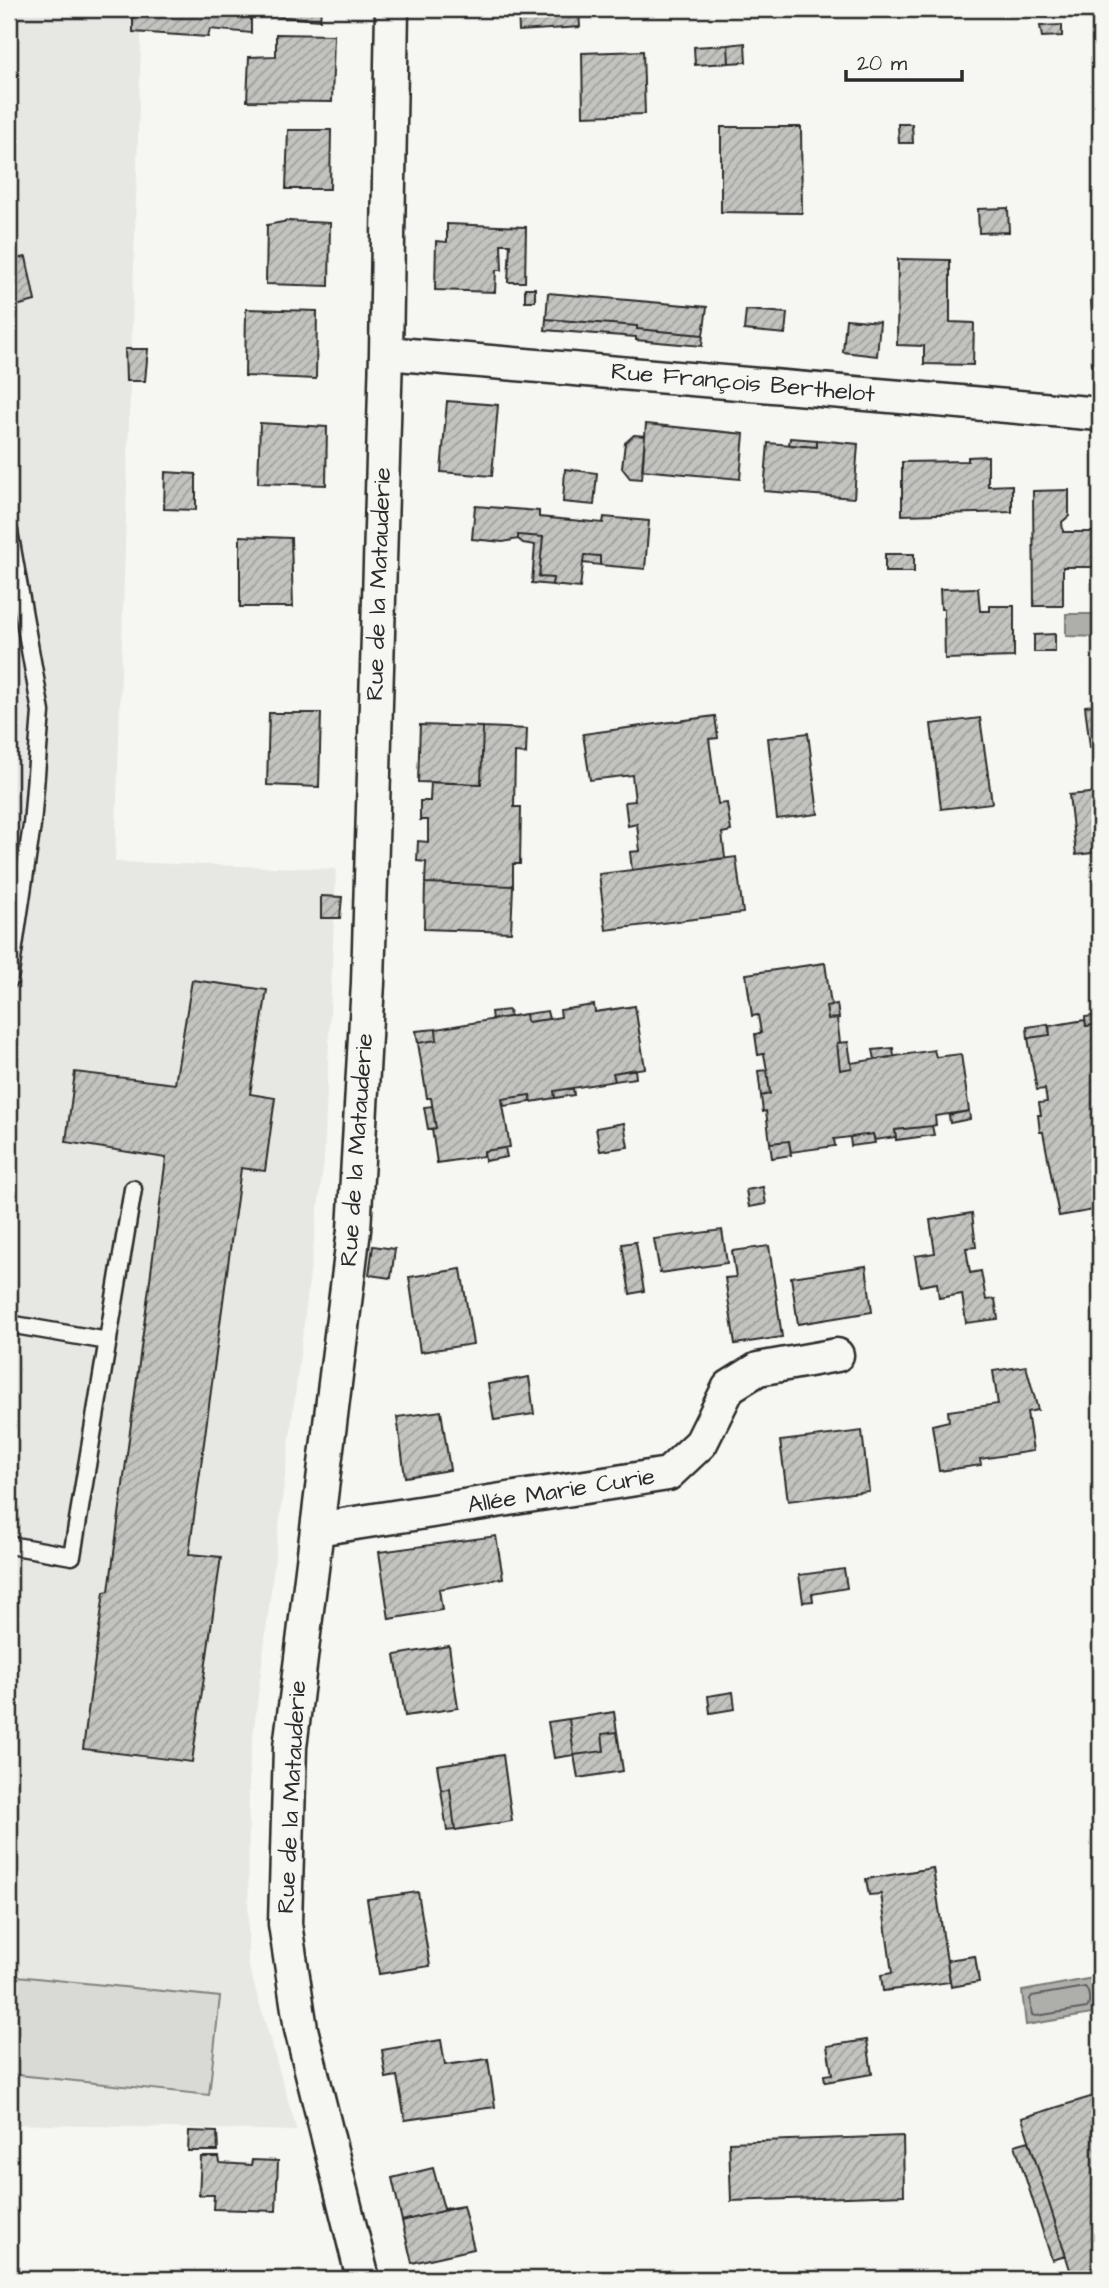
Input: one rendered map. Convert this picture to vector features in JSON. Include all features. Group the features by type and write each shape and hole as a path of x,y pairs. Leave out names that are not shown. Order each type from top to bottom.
{"street":[{"name":"Rue de la Matauderie","path":"363,2279 301,2029 285,1924 290,1747 354,1230 368,969 386,353 392,9"},
{"name":"Rue François Berthelot","path":"386,353 1100,414"},
{"name":"Allée Marie Curie","path":"317,1529 668,1474 701,1443 729,1387 758,1369 837,1355"}],"lane":[{"path":"9,536 41,712 32,825 9,980"},
{"path":"9,1545 72,1556 133,1189"},
{"path":"9,1324 108,1341"}],"shaded area":[{"path":"9,9 142,9 115,862 336,869 324,1160 249,1769 248,1964 297,2131 9,2124"},
{"path":"17,1976 220,1997 209,2095 9,2074"}],"water":[{"path":"1066,614 1100,614 1100,637 1066,636"},
{"path":"1093,1978 1098,2013 1026,2025 1022,1991"}],"building":[{"path":"133,9 251,16 251,33 210,29 208,37 133,32"},
{"path":"270,9 321,9 320,20 269,16"},
{"path":"518,9 579,9 580,27 519,31"},
{"path":"1094,21 1100,21 1100,83 1098,83"},
{"path":"1062,25 1062,36 1042,37 1040,26"},
{"path":"276,34 334,35 332,102 247,101 249,57 276,56"},
{"path":"745,43 746,62 729,63 728,45"},
{"path":"728,45 729,63 695,65 694,47"},
{"path":"643,51 645,114 583,116 582,53"},
{"path":"898,124 912,124 913,143 899,143"},
{"path":"721,127 801,127 802,213 721,212"},
{"path":"288,130 331,130 330,189 286,189"},
{"path":"1008,208 1009,232 979,233 978,209"},
{"path":"288,221 330,223 329,286 266,284 267,225"},
{"path":"447,224 526,227 525,282 508,282 510,244 501,244 502,270 496,270 495,292 435,290 436,241 447,242"},
{"path":"26,257 35,301 9,308 9,260"},
{"path":"898,259 950,260 950,322 974,323 973,365 924,364 924,346 897,345"},
{"path":"525,288 535,288 535,301 525,301"},
{"path":"548,293 707,307 703,335 637,329 637,326 546,319"},
{"path":"1100,297 1100,362 1095,362 1091,298"},
{"path":"246,309 317,311 316,379 245,376"},
{"path":"746,310 787,313 785,334 744,330"},
{"path":"546,319 637,326 637,329 703,335 702,346 636,340 636,337 545,330"},
{"path":"846,319 880,322 877,356 843,352"},
{"path":"125,349 148,349 145,381 126,381"},
{"path":"447,401 498,405 492,476 441,472"},
{"path":"260,423 327,427 326,485 258,483"},
{"path":"646,424 744,434 740,479 642,470"},
{"path":"634,435 645,436 642,479 630,478 622,468 625,443"},
{"path":"790,438 817,440 817,447 789,445"},
{"path":"817,440 858,444 854,498 764,491 768,443 817,447"},
{"path":"988,456 988,486 1012,485 1012,512 902,515 902,462 968,461 968,457"},
{"path":"565,469 597,473 594,505 563,502"},
{"path":"165,472 196,474 196,510 164,509"},
{"path":"1069,490 1069,516 1062,522 1063,532 1100,532 1100,567 1063,567 1063,606 1034,606 1033,491"},
{"path":"475,506 539,511 539,517 603,523 604,517 649,521 645,569 600,565 600,556 584,555 580,588 552,585 553,578 539,577 543,537 518,535 518,539 503,542 472,539"},
{"path":"518,535 543,537 539,577 553,578 552,585 532,583 535,545 523,543 518,539"},
{"path":"240,536 291,538 293,607 240,607"},
{"path":"885,554 914,554 914,572 885,572"},
{"path":"584,555 600,556 600,565 583,563"},
{"path":"978,588 980,611 990,611 990,606 1014,606 1014,657 945,659 944,609 941,609 940,589"},
{"path":"1055,634 1055,652 1034,652 1034,635"},
{"path":"1099,704 1100,746 1090,747 1085,706"},
{"path":"269,713 321,713 319,787 267,785"},
{"path":"715,716 718,738 709,739 718,804 727,803 731,831 722,833 725,858 632,870 630,852 640,851 637,824 628,826 625,802 635,801 632,775 590,780 583,734"},
{"path":"980,718 992,803 941,809 931,724"},
{"path":"420,725 483,727 481,784 418,782"},
{"path":"483,727 527,729 526,754 515,753 514,807 521,807 520,864 513,864 513,886 425,883 426,862 417,861 418,841 428,842 428,820 420,820 420,801 430,801 431,782 481,784"},
{"path":"808,733 818,814 777,819 768,738"},
{"path":"1100,792 1100,852 1076,855 1069,795"},
{"path":"736,857 743,913 606,930 599,874"},
{"path":"425,883 513,886 511,932 424,929"},
{"path":"321,896 342,897 340,918 321,918"},
{"path":"825,963 831,1005 826,1006 828,1019 837,1018 840,1070 852,1068 851,1063 934,1050 936,1057 961,1054 969,1111 935,1116 936,1125 895,1130 896,1137 875,1140 873,1134 834,1139 835,1146 791,1152 789,1141 770,1143 761,1096 770,1094 767,1070 764,1054 758,1055 755,1034 761,1033 758,1015 752,1016 746,974"},
{"path":"192,980 267,990 250,1094 275,1098 265,1171 241,1168 189,1554 221,1557 192,1762 83,1749 104,1592 109,1591 166,1158 66,1142 75,1072 175,1084"},
{"path":"837,1004 839,1018 828,1019 826,1006"},
{"path":"594,1005 595,1012 635,1006 645,1068 613,1073 615,1081 554,1091 555,1098 531,1102 530,1095 502,1099 510,1147 484,1151 484,1156 437,1163 432,1129 436,1128 431,1098 427,1098 418,1043 437,1040 436,1029 526,1014 527,1022 549,1019 561,1017 560,1010"},
{"path":"509,1010 510,1017 492,1019 491,1012"},
{"path":"547,1011 549,1019 527,1022 526,1014"},
{"path":"1100,1015 1100,1024 1086,1026 1085,1017"},
{"path":"1085,1020 1086,1026 1100,1024 1100,1209 1059,1216 1038,1115 1041,1115 1039,1103 1047,1102 1045,1089 1037,1090 1028,1038 1050,1035 1049,1026"},
{"path":"1048,1024 1050,1035 1028,1038 1027,1027"},
{"path":"436,1029 437,1040 418,1043 416,1031"},
{"path":"848,1042 852,1068 840,1070 837,1043"},
{"path":"893,1048 894,1057 875,1059 873,1050"},
{"path":"635,1069 636,1078 615,1081 613,1073"},
{"path":"767,1070 770,1094 761,1096 758,1071"},
{"path":"573,1088 574,1095 555,1098 554,1091"},
{"path":"530,1095 531,1102 504,1106 502,1099"},
{"path":"432,1106 436,1128 428,1129 424,1107"},
{"path":"969,1111 970,1119 950,1123 949,1115"},
{"path":"624,1123 628,1147 600,1151 596,1128"},
{"path":"932,1126 934,1135 896,1140 895,1130"},
{"path":"873,1134 875,1143 851,1146 850,1137"},
{"path":"789,1141 791,1155 772,1158 770,1143"},
{"path":"505,1148 507,1157 485,1161 484,1151"},
{"path":"763,1187 766,1204 749,1207 746,1190"},
{"path":"972,1213 976,1247 966,1248 970,1273 981,1271 986,1300 995,1299 998,1319 966,1323 962,1294 939,1298 937,1283 920,1286 915,1256 935,1253 930,1220"},
{"path":"722,1230 727,1263 660,1273 654,1239"},
{"path":"636,1242 644,1291 630,1294 622,1244"},
{"path":"373,1246 395,1249 391,1278 369,1275"},
{"path":"769,1246 782,1337 735,1344 725,1278 736,1277 732,1251"},
{"path":"866,1266 872,1312 798,1324 791,1277"},
{"path":"461,1269 473,1344 420,1352 409,1277"},
{"path":"1026,1366 1038,1410 1027,1412 1033,1451 980,1459 981,1465 939,1471 932,1425 949,1421 948,1411 998,1404 993,1371"},
{"path":"529,1377 534,1414 494,1420 488,1384"},
{"path":"441,1411 450,1470 405,1477 397,1417"},
{"path":"862,1431 869,1491 788,1501 780,1441"},
{"path":"496,1536 503,1578 439,1589 442,1610 389,1619 379,1552"},
{"path":"844,1569 847,1588 812,1594 813,1601 803,1602 799,1575"},
{"path":"449,1646 458,1708 405,1716 395,1655"},
{"path":"733,1692 735,1709 710,1713 708,1696"},
{"path":"614,1712 617,1732 602,1734 604,1751 574,1755 569,1719"},
{"path":"569,1719 574,1755 554,1758 548,1722"},
{"path":"617,1732 623,1771 578,1778 574,1755 604,1751 602,1734"},
{"path":"503,1755 512,1821 455,1830 450,1789 441,1790 437,1765"},
{"path":"450,1789 455,1830 447,1831 441,1790"},
{"path":"933,1868 950,1982 883,1991 881,1975 892,1973 881,1894 869,1895 866,1879"},
{"path":"418,1892 430,1966 379,1974 367,1899"},
{"path":"975,1956 979,1982 951,1987 947,1960"},
{"path":"441,2040 445,2065 488,2059 495,2107 405,2120 397,2076 386,2078 382,2050"},
{"path":"867,2040 872,2074 825,2082 824,2075 832,2074 827,2046"},
{"path":"1100,2094 1100,2270 1073,2279 1022,2118"},
{"path":"189,2131 217,2132 218,2151 188,2151"},
{"path":"903,2136 904,2195 731,2201 729,2142"},
{"path":"1029,2141 1066,2256 1052,2260 1015,2145"},
{"path":"201,2157 219,2157 220,2163 251,2165 252,2160 278,2161 276,2211 213,2209 214,2195 199,2195"},
{"path":"433,2168 444,2209 463,2206 402,2221 392,2178"},
{"path":"463,2206 474,2249 412,2263 402,2221"}]}
